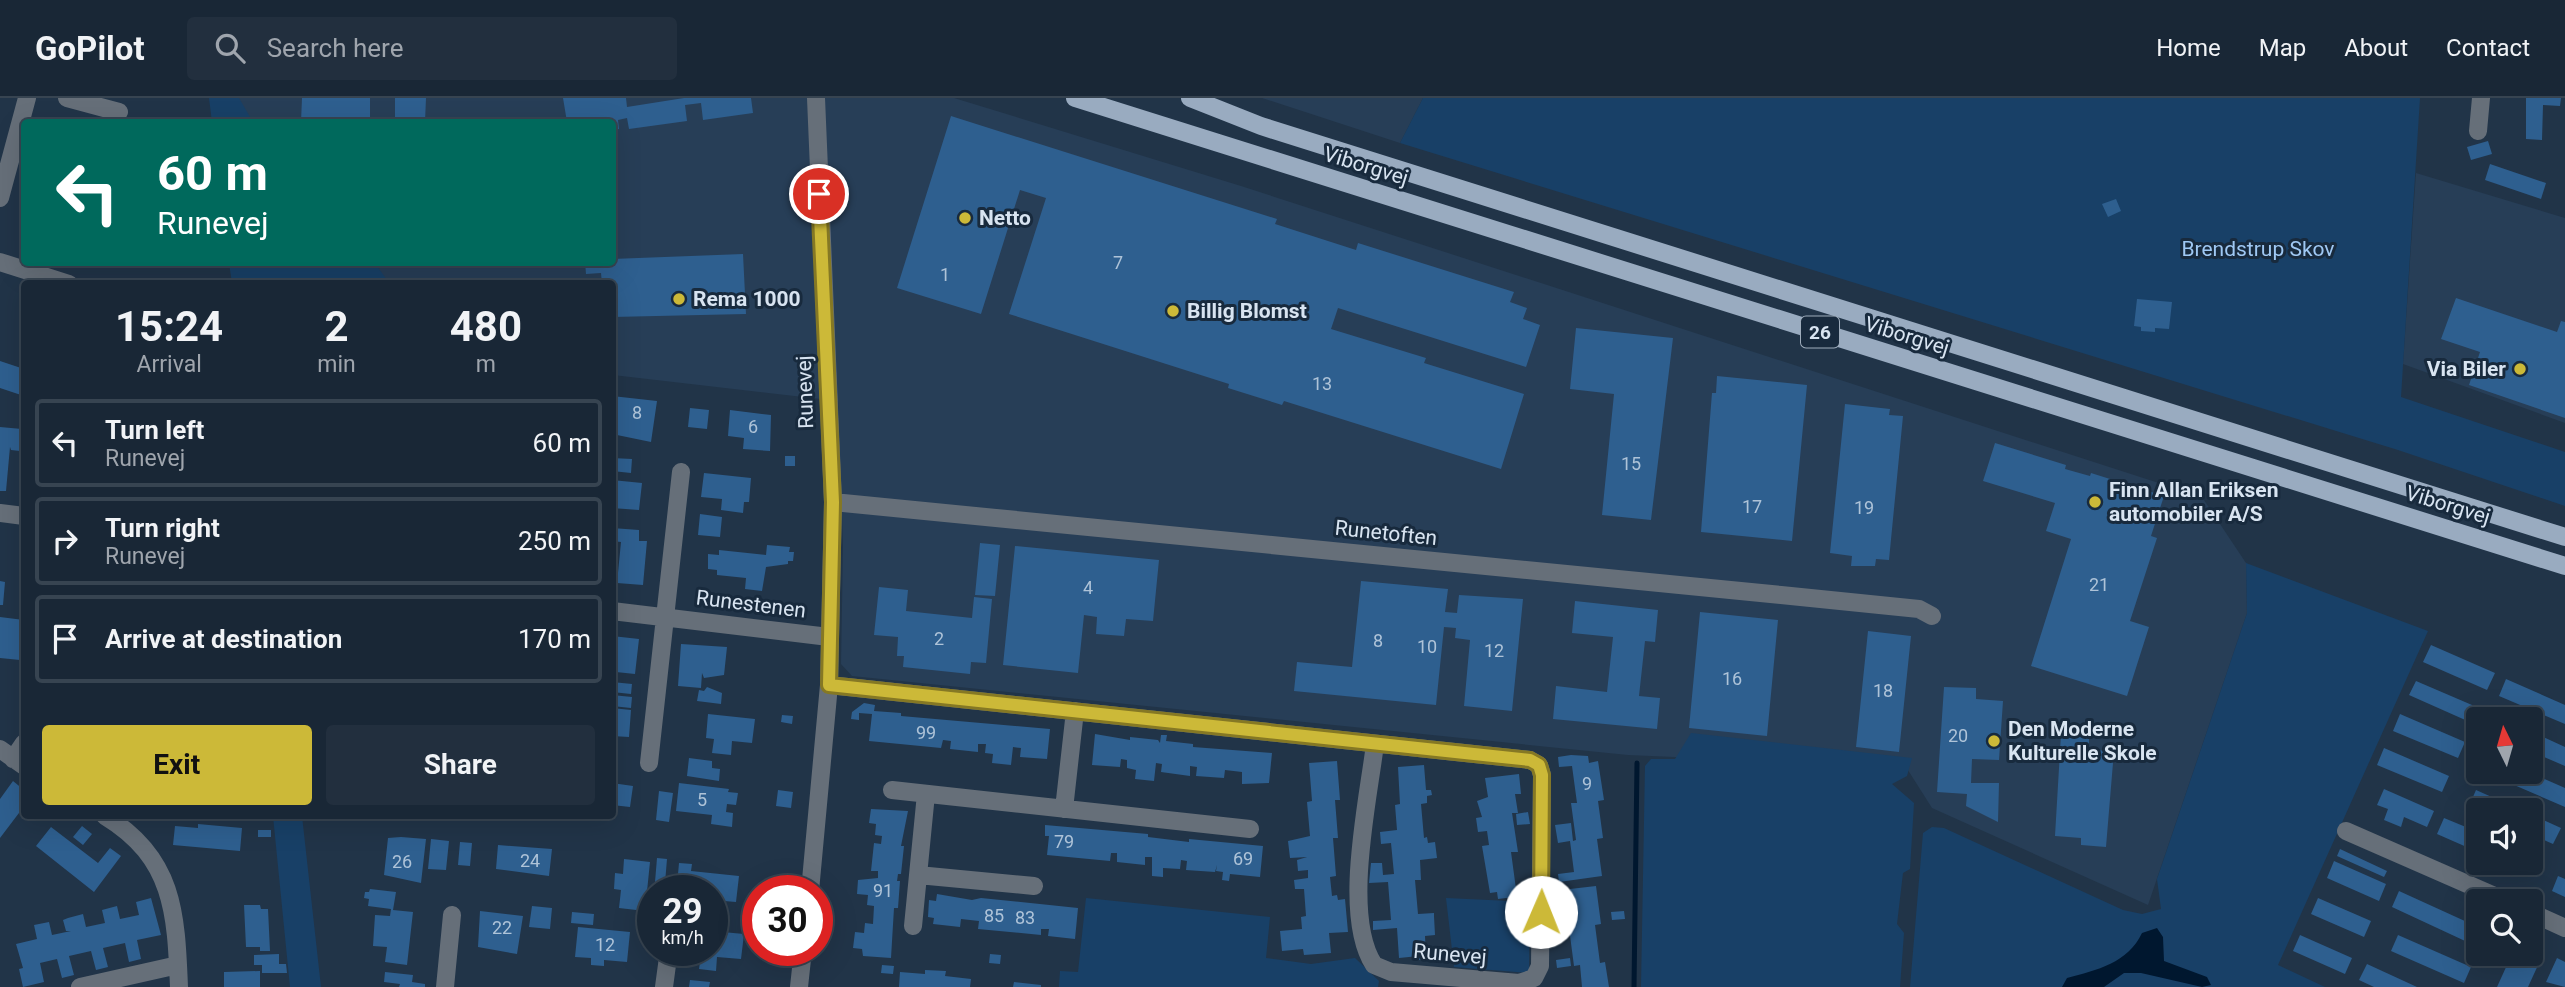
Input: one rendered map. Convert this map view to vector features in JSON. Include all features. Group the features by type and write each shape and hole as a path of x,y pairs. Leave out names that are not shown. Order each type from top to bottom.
{"main road":[{"name":"Viborgvej","path":"1075,98 2565,566"},
{"name":"Viborgvej","path":"1190,98 1287,135 2565,537"}],"street":[{"path":"21,119 27,98"},
{"path":"67,98 119,112"},
{"name":"Runevej","path":"811,875 829,685 833,502 816,98"},
{"path":"2479,131 2481,98"},
{"path":"0,198 21,120"},
{"path":"0,262 56,280"},
{"name":"Runestenen","path":"649,762 681,472"},
{"name":"Runetoften","path":"833,502 1919,609 1932,616"},
{"path":"0,513 21,516"},
{"name":"Runestenen","path":"616,611 829,637"},
{"name":"Runevej","path":"829,685 1530,760 1539,765 1542,775 1540,966 1534,978 1519,983 1391,972 1374,965 1360,929 1358,895 1375,744"},
{"path":"1064,809 1075,710"},
{"path":"892,790 1250,829"},
{"path":"913,926 926,794"},
{"path":"109,819 133,836 161,873 174,908 179,987"},
{"path":"2346,831 2479,889"},
{"path":"918,875 1034,886"},
{"path":"445,987 452,915"},
{"path":"2543,918 2565,928"},
{"path":"80,987 178,965"},
{"path":"664,987 667,966"},
{"path":"799,987 801,966"}],"shaded area":[{"path":"217,98 954,98 1241,186 2202,497 2246,563 2247,613 2148,905 1932,808 1906,767 1628,755 852,676 841,664 843,545 838,401 616,375 616,280 242,280 239,266 616,266 616,119 220,119"},
{"path":"1262,98 1423,98 1400,143"},
{"path":"2416,173 2565,218 2565,423 2403,364"},
{"path":"2157,928 2163,937 2164,961 2207,977 2211,985 2202,987 2141,973 2124,973 2104,987 2062,987 2067,978 2100,968 2120,958 2129,952 2142,933"}],"green space":[{"path":"209,98 239,98 251,119 212,119"},
{"name":"Brendstrup Skov","path":"1423,98 2420,98 2401,397 2565,452 2565,506 2398,450 1400,143"},
{"path":"229,266 377,266 387,280 232,280"},
{"path":"2246,563 2428,631 2278,965 2325,987 1910,987 1923,833 1932,827 1944,828 2123,910 2142,914 2161,909 2157,879 2247,613"},
{"path":"1691,733 1912,758 1907,776 1892,784 1914,803 1910,869 1903,873 1897,924 1904,933 1900,987 1641,987 1645,766 1651,759 1675,759"},
{"path":"273,819 302,819 321,987 290,987"},
{"path":"1086,898 1270,917 1266,958 1311,964 1355,958 1379,981 1378,987 1059,987 1060,971 1078,972"},
{"path":"1446,898 1530,902 1529,973 1454,967"}],"building":[{"path":"302,98 370,98 370,119 301,119"},
{"path":"395,98 426,98 425,119 395,119"},
{"path":"563,98 626,98 627,107 684,98 751,98 753,113 703,120 701,103 685,105 687,121 629,129 627,118 618,120 619,129 616,129 616,119 566,119"},
{"path":"2526,98 2561,98 2560,106 2543,105 2542,140 2526,139"},
{"name":"Billig Blomst","path":"951,116 1277,219 1275,224 1356,250 1358,243 1514,292 1510,302 1527,308 1523,319 1540,325 1526,367 1338,308 1331,329 1426,358 1424,363 1524,394 1501,469 1284,401 1282,405 1228,388 1229,384 1009,314 1046,198 1020,190 981,314 897,288"},
{"path":"2488,141 2492,154 2471,160 2467,147"},
{"path":"2490,164 2546,183 2541,199 2485,180"},
{"path":"2116,199 2121,211 2108,217 2102,204"},
{"name":"Rema 1000","path":"743,254 746,314 616,317 616,280 602,280 601,273 586,274 585,266 616,266 616,259"},
{"name":"Via Biler","path":"2456,298 2557,332 2561,321 2565,322 2565,418 2469,385 2480,352 2441,339"},
{"path":"2137,299 2172,302 2169,329 2141,331 2141,327 2134,326"},
{"path":"1576,328 1673,338 1651,520 1602,515 1614,394 1570,389"},
{"path":"0,361 21,368 21,395 0,388"},
{"path":"1717,376 1807,385 1792,541 1701,532 1712,393 1716,393"},
{"path":"616,396 657,401 651,442 617,435"},
{"path":"1845,404 1890,409 1889,415 1903,416 1889,560 1876,559 1875,566 1851,566 1852,556 1830,553"},
{"path":"690,408 709,410 707,429 688,427"},
{"path":"730,410 771,415 770,451 743,449 744,438 728,436"},
{"path":"0,427 21,429 20,451 11,450 10,447 6,491 0,491"},
{"path":"1995,443 2066,465 2065,469 2090,476 2091,473 2164,496 2151,536 2157,538 2130,621 2149,627 2127,696 2031,666 2071,539 2046,531 2055,503 1983,481"},
{"path":"785,456 795,456 795,466 785,466"},
{"path":"616,458 632,459 631,473 616,471"},
{"path":"704,473 751,478 749,502 744,502 743,513 721,510 722,499 701,497"},
{"path":"616,480 642,483 639,510 616,508"},
{"path":"700,514 722,517 720,537 698,535"},
{"path":"616,528 639,530 639,541 647,541 643,585 617,583 621,542 616,541"},
{"path":"980,543 1000,545 995,596 975,595"},
{"path":"767,545 790,547 789,552 794,552 793,561 788,561 788,564 766,567 762,591 745,589 746,578 717,575 717,570 708,569 708,554 719,555 719,550 766,555"},
{"path":"1015,546 1159,560 1153,621 1126,619 1124,636 1096,634 1097,617 1084,615 1078,673 1003,665"},
{"path":"0,581 5,582 3,605 0,605"},
{"path":"1361,581 1448,589 1445,612 1457,613 1459,595 1523,599 1512,711 1464,706 1470,640 1455,638 1456,628 1444,627 1436,705 1294,691 1297,662 1352,667"},
{"path":"879,587 908,590 906,611 972,618 974,597 992,599 986,663 971,662 970,674 903,667 904,656 897,656 898,637 874,635"},
{"path":"1575,601 1658,610 1655,642 1645,641 1639,696 1660,698 1657,729 1553,719 1556,686 1607,692 1613,637 1572,633"},
{"path":"1700,612 1778,620 1767,736 1689,728"},
{"path":"0,617 21,620 20,660 0,658"},
{"path":"1868,631 1911,636 1899,752 1856,747"},
{"path":"616,636 639,639 635,674 616,672"},
{"path":"681,644 727,647 724,675 704,678 702,673 701,688 678,686"},
{"path":"2431,645 2495,673 2487,690 2423,662"},
{"path":"2506,679 2565,705 2565,724 2543,715 2543,707 2525,707 2499,696"},
{"path":"2416,681 2477,707 2466,707 2466,720 2409,695"},
{"path":"616,682 632,684 631,694 616,692"},
{"path":"707,687 722,693 721,704 697,701 699,690 704,691"},
{"path":"1944,687 1976,688 1976,699 2003,701 1999,760 1972,759 1971,783 1999,783 1998,822 1966,806 1967,794 1937,792"},
{"path":"616,695 632,697 631,708 616,706"},
{"path":"864,703 875,705 874,711 901,713 901,716 1050,729 1047,759 1020,757 1021,748 1013,747 1011,765 992,763 993,754 985,753 986,744 978,744 978,752 950,749 951,741 943,740 941,748 869,741 872,714 859,713 859,720 851,719 852,712"},
{"path":"616,708 631,710 629,737 616,736"},
{"path":"708,714 755,719 752,743 732,741 731,755 712,753 714,739 706,738"},
{"path":"2400,714 2465,742 2458,758 2393,731"},
{"path":"782,715 793,716 792,724 781,722"},
{"path":"1095,734 1130,740 1130,737 1158,740 1160,743 1161,735 1167,735 1166,741 1193,744 1193,747 1272,753 1269,783 1242,784 1242,772 1225,770 1224,778 1196,776 1197,767 1190,766 1190,776 1161,772 1162,764 1156,763 1154,781 1135,779 1136,770 1127,768 1127,760 1121,759 1120,767 1092,765"},
{"path":"2061,734 2089,736 2089,750 2114,751 2106,847 2081,845 2081,838 2055,836"},
{"path":"2543,737 2565,747 2565,766 2543,757"},
{"path":"2384,748 2449,776 2442,792 2377,765"},
{"path":"1588,756 1589,763 1598,761 1604,800 1598,801 1603,838 1597,839 1602,876 1559,882 1558,874 1574,872 1570,841 1558,843 1555,825 1571,823 1573,841 1576,840 1571,803 1577,803 1572,766 1559,767 1558,757"},
{"path":"689,758 712,761 712,768 720,769 719,781 687,776"},
{"path":"1337,761 1340,800 1335,800 1338,838 1333,838 1336,876 1330,877 1332,896 1337,895 1338,900 1345,899 1348,932 1329,933 1331,953 1304,955 1303,949 1282,951 1280,931 1302,929 1301,917 1306,916 1304,889 1295,889 1294,880 1308,878 1308,870 1298,871 1297,860 1307,857 1290,858 1288,841 1310,836 1307,802 1312,801 1309,763"},
{"path":"1424,765 1426,790 1431,790 1432,795 1427,796 1427,803 1421,804 1424,838 1427,837 1428,843 1435,842 1437,858 1420,860 1421,880 1415,880 1418,914 1434,913 1435,935 1425,936 1426,959 1419,960 1419,956 1399,958 1397,928 1373,930 1373,921 1391,920 1388,882 1369,883 1371,863 1382,863 1383,875 1394,874 1391,843 1381,844 1380,832 1397,830 1395,805 1400,804 1398,767"},
{"path":"1519,774 1521,794 1515,794 1518,813 1512,813 1518,852 1511,852 1516,889 1529,887 1530,895 1498,899 1497,892 1490,893 1482,846 1489,845 1487,831 1478,832 1476,818 1482,817 1477,801 1488,797 1485,778"},
{"path":"2543,778 2565,788 2565,807 2512,784 2543,784"},
{"path":"13,781 21,788 21,810 0,838 0,799"},
{"path":"679,783 729,789 728,792 738,793 736,805 727,804 726,812 733,813 732,827 711,824 712,815 676,811"},
{"path":"616,784 633,786 630,807 616,805"},
{"path":"2384,789 2434,811 2427,827 2404,817 2401,827 2384,820 2388,809 2377,805"},
{"path":"778,790 793,792 791,808 776,806"},
{"path":"2476,790 2494,798 2472,798"},
{"path":"659,791 673,793 669,822 656,820"},
{"path":"871,809 908,811 901,846 904,846 901,874 898,874 897,881 900,881 898,908 894,908 891,958 863,956 862,949 853,948 855,932 864,933 865,923 873,924 874,906 867,905 868,895 857,894 858,880 878,878 878,871 871,871 874,843 881,844 882,836 875,835 876,824 869,823"},
{"path":"1528,812 1530,824 1517,825 1516,814"},
{"path":"2444,818 2466,827 2466,847 2437,834"},
{"path":"2543,820 2561,828 2553,844 2543,840"},
{"path":"198,824 242,828 240,851 173,845 175,826 198,828"},
{"path":"1045,825 1148,834 1148,837 1189,842 1189,839 1263,846 1260,877 1230,874 1229,881 1222,880 1223,872 1216,871 1217,865 1215,872 1186,870 1187,861 1181,860 1180,869 1163,868 1163,877 1152,876 1152,857 1145,857 1145,865 1117,862 1117,853 1111,853 1110,861 1047,855 1049,836 1045,836"},
{"path":"82,826 92,834 83,845 73,837"},
{"path":"51,827 98,863 110,848 121,856 94,892 36,846"},
{"path":"258,830 271,830 271,837 258,837"},
{"path":"388,838 426,839 421,883 384,875"},
{"path":"431,839 449,841 446,870 428,869"},
{"path":"460,842 472,843 470,866 458,865"},
{"path":"498,845 552,849 549,876 496,869"},
{"path":"2340,849 2387,871 2384,877 2337,856"},
{"path":"657,858 667,859 666,875 656,875"},
{"path":"624,859 650,862 649,875 637,875 637,910 619,908 621,890 614,889 615,873 623,874"},
{"path":"2334,861 2386,884 2379,901 2327,878"},
{"path":"679,863 692,864 691,871 739,876 736,902 728,901 728,875 678,875"},
{"path":"2558,876 2565,879 2565,897 2552,891"},
{"path":"1596,886 1601,924 1595,925 1600,963 1605,962 1609,987 1582,987 1580,965 1574,966 1569,928 1558,929 1557,921 1574,919 1570,889"},
{"path":"370,889 396,892 393,910 413,912 407,965 385,962 387,947 373,946 375,915 390,916 391,909 368,906 369,899 364,898 365,892"},
{"path":"2399,891 2466,922 2466,941 2392,907"},
{"path":"937,894 972,900 981,898 1078,908 1075,939 1048,936 1049,929 1041,929 1041,935 978,929 979,921 961,919 960,927 933,924 934,918 928,917 929,900 936,901"},
{"path":"151,898 161,935 137,940 141,959 129,962 125,943 103,948 108,967 96,970 91,951 69,956 74,975 62,978 57,959 40,963 44,982 23,987 19,969 23,968 16,944 37,939 34,925 49,922 52,935 71,931 66,931 63,920 83,914 86,927 105,923 102,910 117,906 120,919 139,915 136,902"},
{"path":"2318,898 2371,921 2364,937 2311,914"},
{"path":"244,905 260,905 261,909 268,909 270,951 260,951 260,947 246,947"},
{"path":"532,906 552,908 550,929 529,927"},
{"path":"480,911 523,916 517,954 478,947"},
{"path":"1624,911 1625,919 1612,920 1611,912"},
{"path":"572,912 594,914 593,925 571,923"},
{"path":"578,927 630,932 627,962 604,960 604,966 591,965 591,958 575,957"},
{"path":"728,932 742,934 741,959 728,958"},
{"path":"2300,935 2352,958 2345,974 2293,951"},
{"path":"2398,935 2471,967 2464,983 2391,951"},
{"path":"279,954 279,964 286,964 287,973 262,973 262,965 254,965 254,955"},
{"path":"990,954 1001,955 1000,964 989,963"},
{"path":"1570,958 1571,966 1557,968 1556,960"},
{"path":"2557,958 2565,962 2565,987 2546,982"},
{"path":"2367,964 2417,987 2374,987 2359,980"},
{"path":"882,965 894,966 893,974 881,973"},
{"path":"699,966 716,966 716,971 699,969"},
{"path":"2507,966 2538,966 2528,987 2497,987"},
{"path":"925,970 946,971 945,976 971,979 970,987 899,987 900,972 925,974"},
{"path":"260,971 260,987 224,987 224,972"},
{"path":"385,972 413,975 412,982 425,984 425,987 399,987 400,984 384,982"},
{"path":"690,980 710,982 709,987 689,987"},
{"path":"1014,982 1041,985 1041,987 1013,987"}],"waterway":[{"path":"1634,987 1637,763"}],"place":[{"name":"Netto","path":"965,218"},
{"name":"Rema 1000","path":"679,299"},
{"name":"Billig Blomst","path":"1173,311"},
{"name":"Via Biler","path":"2520,369"},
{"name":"Finn Allan Eriksen automobiler A/S","path":"2095,502"},
{"name":"Den Moderne Kulturelle Skole","path":"1994,741"}],"route":[{"path":"819,194 833,502 829,685 1530,760 1539,765 1542,775 1541,912"}]}
